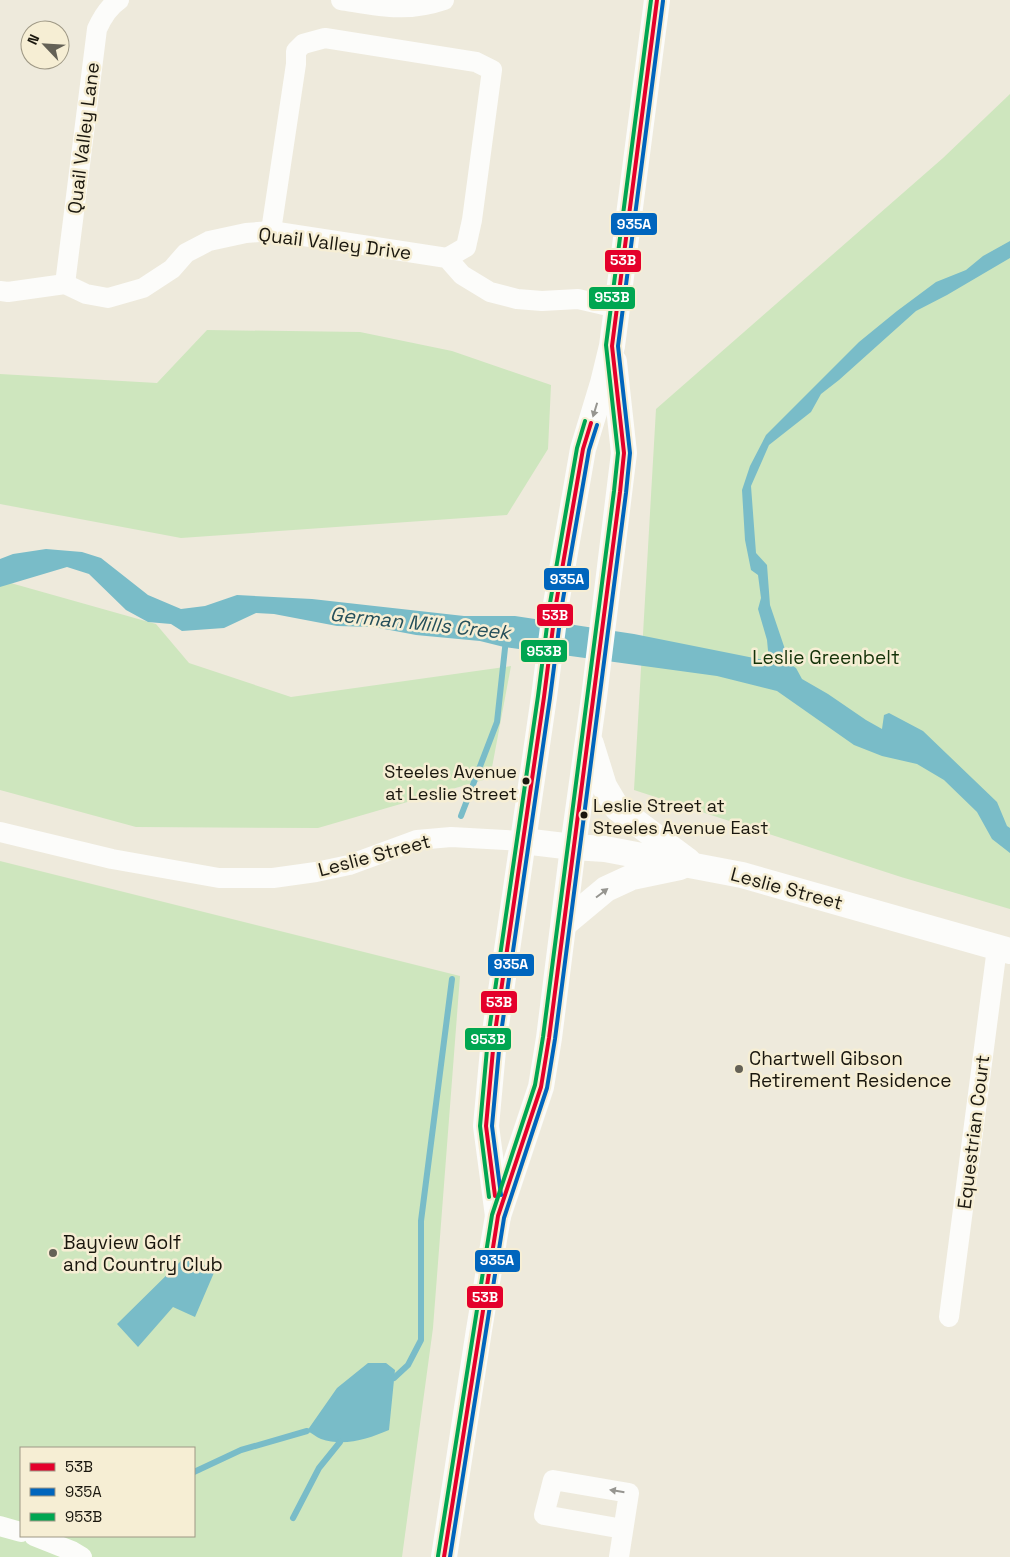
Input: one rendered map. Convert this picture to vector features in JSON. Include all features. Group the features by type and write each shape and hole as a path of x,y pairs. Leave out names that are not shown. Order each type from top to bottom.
{"main road":[{"path":"498,1216 486,1126 494,1039 556,604 583,449 612,346 657,0"},
{"path":"444,1557 478,1330 498,1216 541,1087 564,924 624,453 612,346"},
{"path":"589,735 604,786 617,808 693,864"},
{"name":"Leslie Street","path":"523,841 573,847 605,848 742,875 1004,949"},
{"path":"564,924 606,889 632,877 693,864"}],"street":[{"name":"Quail Valley Lane","path":"65,284 97,29 103,16 112,4 119,0"},
{"path":"341,0 400,8 428,6 444,0"},
{"path":"271,231 296,64 296,51 303,44 325,38 476,62 492,70 484,143 466,247 447,258 462,275 490,292 517,299 542,301 578,299 617,308"},
{"name":"Quail Valley Drive","path":"65,284 86,294 108,298 143,288 172,269 186,253 209,241 246,233 271,231 447,258"},
{"path":"0,291 8,292 65,284"},
{"name":"Leslie Street","path":"0,832 112,859 219,878 273,878 316,872 349,865 417,840 451,837 523,841"},
{"name":"Equestrian Court","path":"950,1317 1004,949"},
{"path":"0,1526 20,1532"},
{"path":"619,1557 623,1529"},
{"path":"37,1537 82,1557"}],"green space":[{"name":"Leslie Greenbelt","path":"1010,94 1010,909 901,877 634,790 656,409 943,158"},
{"path":"207,330 360,332 452,351 551,385 548,449 507,515 181,538 0,504 0,374 157,383"},
{"path":"0,580 156,624 189,663 291,697 511,666 490,778 318,828 136,827 0,790"},
{"name":"Bayview Golf and Country Club","path":"0,861 460,976 433,1328 402,1557 0,1557"}],"water":[{"name":"German Mills Creek","path":"1010,241 1010,258 916,311 821,394 811,412 769,445 751,486 756,553 767,565 770,605 790,664 796,668 802,679 882,729 884,715 889,713 923,731 997,802 1007,826 1010,828 1010,853 992,839 977,812 944,780 917,764 882,756 854,745 777,691 717,676 504,647 480,641 416,635 374,627 337,626 274,614 256,613 224,628 182,631 171,624 148,622 126,610 89,574 67,567 0,587 0,559 13,554 46,549 82,552 101,558 148,595 181,609 205,606 237,595 312,599 464,616 515,616 634,634 769,661 767,640 758,609 761,598 758,575 751,570 745,540 742,490 750,466 766,435 859,342 897,311 936,282 966,270 983,256"},
{"path":"183,1259 216,1268 195,1317 173,1307 138,1347 117,1324"},
{"path":"368,1363 386,1363 395,1370 389,1430 364,1439 347,1442 321,1439 307,1431 337,1388"}],"waterway":[{"path":"461,816 497,722 506,639"},
{"path":"394,1378 408,1365 421,1340 421,1221 452,979"},
{"path":"195,1472 241,1450 307,1431"},
{"path":"293,1518 319,1468 340,1442"}],"transit line":[{"name":"953B","path":"438,1556 492,1215 535,1085 543,1037 618,453 606,345 651,0"},
{"name":"53B","path":"444,1557 498,1216 541,1087 549,1038 620,492 624,453 612,346 657,0"},
{"name":"935A","path":"450,1557 504,1218 547,1088 555,1039 626,493 630,453 618,346 663,1"},
{"name":"953B","path":"489,1197 480,1126 488,1038 550,603 577,448 585,421"},
{"name":"53B","path":"495,1196 486,1126 494,1039 556,604 583,449 591,423"},
{"name":"935A","path":"501,1195 492,1126 500,1040 562,605 589,450 597,425"}],"place":[{"name":"Steeles Avenue at Leslie Street","path":"526,781"},
{"name":"Leslie Street at Steeles Avenue East","path":"584,815"},
{"name":"Chartwell Gibson Retirement Residence","path":"739,1069"},
{"name":"Bayview Golf and Country Club","path":"53,1253"}]}
